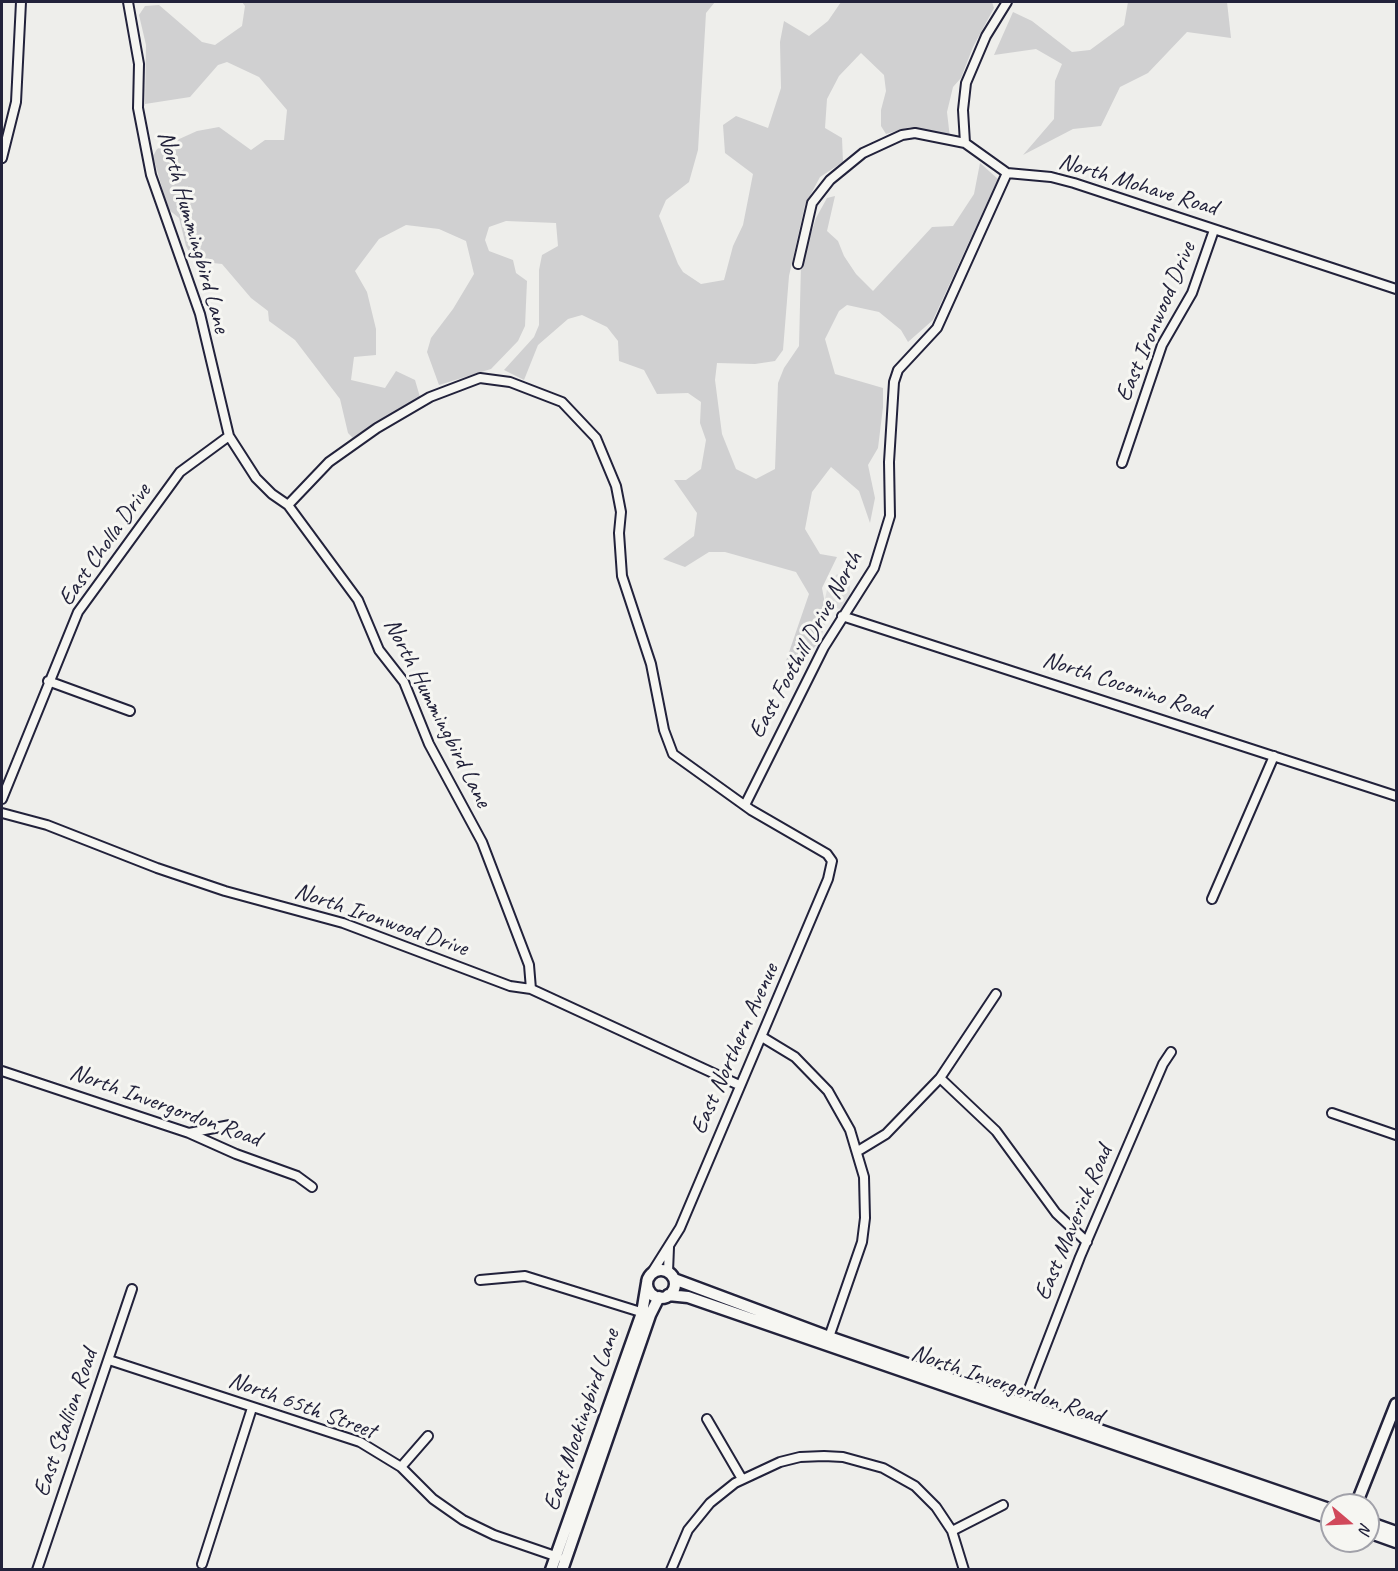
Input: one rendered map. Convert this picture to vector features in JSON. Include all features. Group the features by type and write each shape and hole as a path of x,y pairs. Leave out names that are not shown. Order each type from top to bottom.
{"street":[{"path":"2,158 16,102 21,2"},
{"name":"North Hummingbird Lane","path":"128,2 139,64 138,108 151,176 200,314 228,436 256,478 272,494 288,505 358,600 379,650 413,698 429,744 482,842 529,965 531,988"},
{"path":"964,144 963,110 966,83 986,36 1007,2"},
{"name":"North Mohave Road","path":"798,264 812,203 846,165 863,153 909,133 964,144 1007,173 1051,177 1074,183 1396,289"},
{"name":"East Foothill Drive North","path":"744,804 824,646 874,567 890,516 889,462 894,382 898,370 937,328 1007,173"},
{"name":"East Ironwood Drive","path":"1122,463 1162,345 1192,293 1214,230"},
{"path":"288,505 329,462 377,428 430,397 480,378 510,382 562,402 596,438 616,486 621,512 619,533 622,576 651,664 664,730 673,754 744,804"},
{"name":"East Cholla Drive","path":"2,799 48,681 78,612 180,472 228,436"},
{"name":"North Coconino Road","path":"842,616 1396,796"},
{"path":"48,681 130,711"},
{"path":"1212,898 1274,756"},
{"name":"East Northern Avenue","path":"649,1279 680,1228 831,867 832,861 827,854 744,804"},
{"name":"North Ironwood Drive","path":"2,813 47,825 157,868 225,891 343,923 510,986 531,988 739,1085"},
{"path":"858,1151 886,1134 940,1078 996,994"},
{"path":"762,1036 795,1057 828,1092 842,1112 858,1151 864,1177 864,1231 858,1261 827,1342"},
{"name":"East Maverick Road","path":"1022,1407 1087,1242 1163,1064 1171,1052"},
{"name":"North Invergordon Road","path":"2,1071 189,1133 236,1154 297,1176 312,1187"},
{"path":"940,1078 996,1131 1056,1214 1087,1242"},
{"path":"1332,1113 1396,1135"},
{"path":"189,1133 230,1125"},
{"name":"East Northern Avenue","path":"670,1245 671,1276"},
{"name":"North Invergordon Road","path":"649,1279 659,1270 827,1342"},
{"path":"480,1280 525,1276 646,1314"},
{"path":"649,1279 652,1294 664,1296 674,1288 671,1276"},
{"name":"East Mockingbird Lane","path":"551,1569 561,1561 646,1314 649,1279"},
{"name":"East Stallion Road","path":"37,1569 132,1289"},
{"name":"North Invergordon Road","path":"664,1296 688,1297 1320,1506"},
{"name":"East Mockingbird Lane","path":"646,1314 664,1296"},
{"name":"North 65th Street","path":"109,1360 360,1442 401,1467 433,1499 463,1520 494,1535 561,1561"},
{"path":"1361,1493 1396,1404"},
{"name":"North Invergordon Road","path":"1022,1407 1320,1515"},
{"path":"202,1564 252,1408"},
{"path":"707,1419 742,1479"},
{"path":"401,1467 428,1436"},
{"path":"671,1569 688,1530 710,1503 742,1479 780,1462 800,1457 843,1457 864,1461 884,1468 915,1486 936,1507 952,1531 964,1569"},
{"path":"952,1531 1002,1505"},
{"path":"1380,1526 1396,1532"},
{"path":"1380,1536 1396,1542"}],"shaded area":[{"path":"242,2 715,2 706,13 698,150 689,182 666,200 659,216 678,264 683,272 701,284 724,280 733,246 743,225 753,174 725,153 723,125 736,116 768,128 781,88 780,42 784,21 809,36 828,21 841,2 992,2 994,8 973,47 961,78 953,87 947,112 950,138 910,127 886,134 881,126 881,110 886,91 884,75 861,53 839,76 827,99 825,128 842,138 843,162 820,177 805,205 789,276 783,350 775,361 755,364 717,363 715,380 722,434 736,469 756,479 775,469 778,383 784,368 799,346 801,264 816,218 827,198 835,196 827,231 838,241 844,256 856,274 873,291 932,227 953,226 974,194 980,163 998,179 933,320 908,342 901,330 879,312 847,305 839,311 825,339 835,374 883,388 883,407 878,448 868,465 875,498 870,523 859,491 831,467 812,492 805,529 820,554 837,557 822,588 827,614 821,638 802,665 786,661 809,594 796,572 725,552 709,552 685,567 663,559 694,536 697,513 674,480 686,480 701,469 706,440 700,423 701,402 688,393 657,394 644,370 619,361 618,341 607,327 582,315 568,319 538,345 524,380 504,370 534,337 539,325 539,270 542,255 558,246 556,223 506,221 489,227 485,240 489,251 513,260 516,273 527,281 525,326 518,341 491,369 439,385 427,352 431,338 453,309 474,274 466,241 439,229 406,225 379,239 355,271 367,292 376,329 376,355 354,357 351,380 385,388 396,371 415,380 420,397 353,438 348,433 340,399 295,340 269,321 268,311 251,298 222,264 194,261 186,246 179,218 168,209 153,156 157,149 197,131 219,127 251,150 265,140 284,140 287,110 259,77 227,62 218,65 190,97 145,104 146,45 139,15 145,6 159,5 202,42 215,45 242,26 245,6"},
{"path":"1128,2 1227,2 1231,38 1187,32 1148,73 1120,87 1101,126 1073,129 1023,155 1054,119 1055,81 1062,64 1036,49 994,55 1013,12 1032,21 1072,52 1090,50 1124,25"},
{"path":"837,574 850,586 850,600 842,610 832,606 825,599 828,585"}]}
